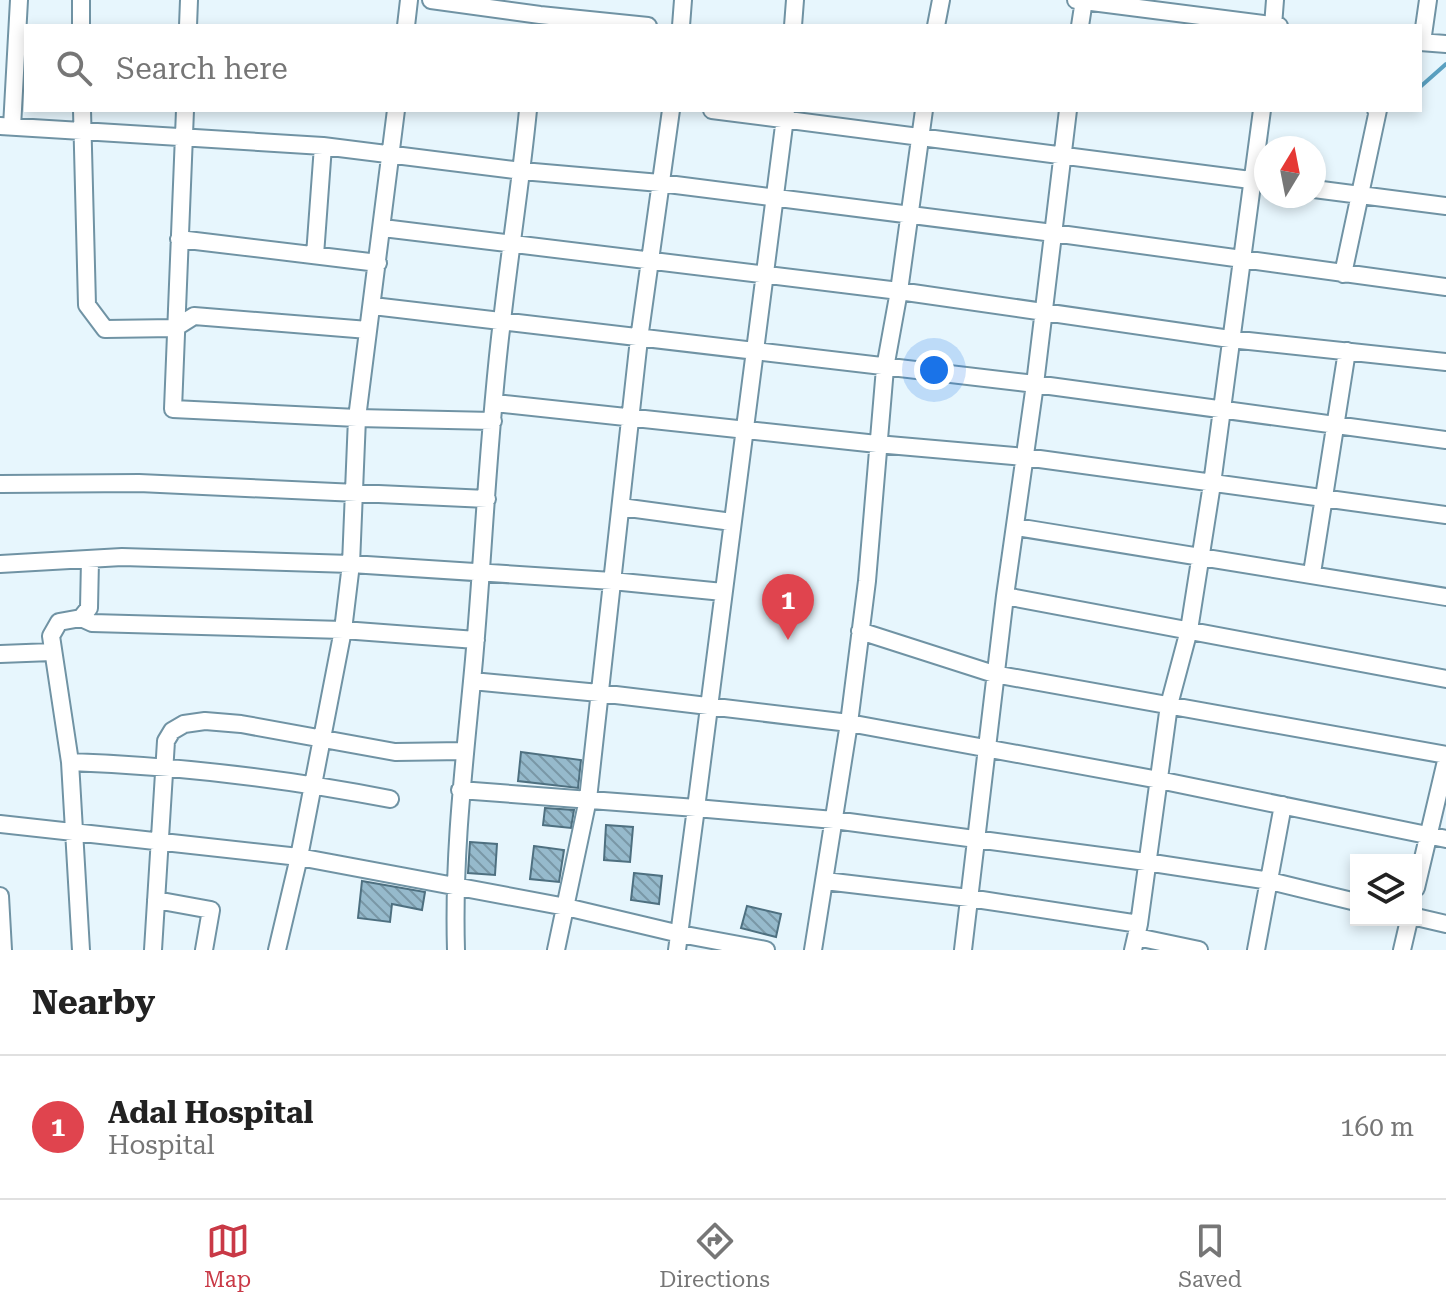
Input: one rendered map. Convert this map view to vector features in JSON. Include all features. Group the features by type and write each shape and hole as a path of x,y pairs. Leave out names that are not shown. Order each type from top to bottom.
{"street":[{"path":"19,0 20,53 6,126 323,146 522,171 660,183 1446,287"},
{"path":"81,0 81,24"},
{"path":"188,24 189,0"},
{"path":"406,24 409,0"},
{"path":"431,0 630,24"},
{"path":"681,24 683,0"},
{"path":"793,24 795,0"},
{"path":"936,24 941,0"},
{"path":"1076,0 1260,24"},
{"path":"1080,24 1084,0"},
{"path":"1275,0 1275,24"},
{"path":"1422,36 1428,0"},
{"path":"1422,42 1446,44"},
{"path":"82,112 87,305 105,329 175,328 194,316 368,330"},
{"path":"185,112 173,409 493,421"},
{"path":"277,950 299,857 343,630 351,564 357,418 396,112"},
{"path":"456,950 454,885 460,790 476,640 502,322 528,112"},
{"path":"556,950 588,799 639,339 671,112"},
{"path":"741,112 785,115 1062,157 1254,180"},
{"path":"813,950 849,723 867,581 885,368 924,112"},
{"path":"963,950 994,674 1035,384 1068,112"},
{"path":"1261,136 1262,112"},
{"path":"1343,274 1378,112"},
{"path":"678,942 785,115"},
{"path":"315,255 323,146"},
{"path":"1326,191 1446,206"},
{"path":"1136,937 1169,705 1189,630 1212,484 1230,339 1254,208"},
{"path":"383,228 899,291 1230,339 1446,362"},
{"path":"179,239 378,263"},
{"path":"373,306 1035,384 1446,440"},
{"path":"1312,573 1347,351"},
{"path":"495,403 1025,457 1446,515"},
{"path":"0,484 139,483 487,499"},
{"path":"621,507 732,522"},
{"path":"1016,527 1446,597"},
{"path":"0,564 122,557 351,564 612,581 723,592"},
{"path":"81,618 89,608 90,560"},
{"path":"1005,596 1446,679"},
{"path":"81,950 70,762 52,652 51,636 59,622 81,618 92,623 109,624 343,630 476,640"},
{"path":"860,631 994,674 1446,758 1422,861"},
{"path":"0,654 52,652"},
{"path":"472,681 849,723 986,746 1446,839"},
{"path":"153,950 166,741 172,731 184,724 205,721 322,737 395,752 464,751"},
{"path":"70,762 164,766 311,784 390,799"},
{"path":"460,790 834,820 1270,881 1350,901"},
{"path":"1256,950 1283,805"},
{"path":"0,824 299,857 566,907 678,942 766,950"},
{"path":"825,881 969,898 1199,950"},
{"path":"0,896 3,950"},
{"path":"156,900 211,910 204,950"},
{"path":"1422,918 1446,924"},
{"path":"1402,950 1408,926"}],"building":[{"path":"521,752 581,760 578,788 518,781"},
{"path":"545,808 574,810 571,828 543,825"},
{"path":"606,825 633,827 630,862 604,860"},
{"path":"470,842 497,844 495,875 468,873"},
{"path":"534,846 564,850 559,882 530,879"},
{"path":"634,873 662,876 659,904 631,900"},
{"path":"362,881 425,892 422,910 392,904 390,922 358,918"},
{"path":"747,906 781,914 776,937 741,928"}],"waterway":[{"path":"1422,85 1446,64"}],"place":[{"name":"Adal Hospital","path":"788,640"}]}
